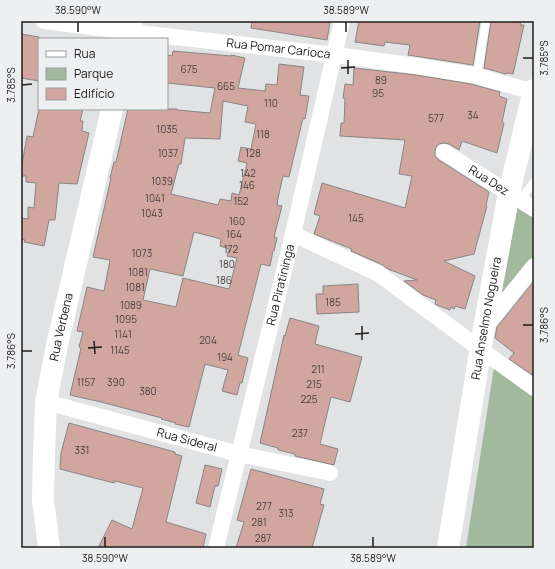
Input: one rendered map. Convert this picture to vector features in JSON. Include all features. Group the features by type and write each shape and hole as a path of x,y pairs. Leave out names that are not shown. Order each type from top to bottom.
{"main road":[{"name":"Rua Anselmo Nogueira","path":"448,548 482,339 514,197 534,91"},
{"name":"Rua Verbena","path":"49,548 44,500 46,402 56,345 112,110"}],"street":[{"name":"Rua Pomar Carioca","path":"44,21 417,66 473,74 534,91"},
{"name":"Rua Piratininga","path":"216,548 293,234 342,21"},
{"name":"Rua Dez","path":"444,152 534,209"},
{"path":"293,234 379,274 482,339 534,388"},
{"path":"482,339 534,266"},
{"name":"Rua Sideral","path":"46,402 239,454 330,473"}],"lane":[{"path":"477,76 486,21"},
{"path":"514,197 534,182"}],"green space":[{"path":"517,205 534,217 534,260 499,301"},
{"path":"494,367 534,397 534,548 466,548"}],"building":[{"path":"252,21 330,22 327,40 251,28"},
{"path":"359,21 480,21 473,65 408,55 410,45 385,42 384,46 355,42"},
{"path":"491,21 521,21 520,25 524,25 513,74 506,74 484,68"},
{"path":"21,34 39,37 38,81 21,78"},
{"path":"173,51 231,55 245,58 238,88 265,91 266,84 277,85 279,64 304,67 300,95 309,96 305,119 303,118 289,177 283,176 277,205 282,206 274,237 277,238 270,266 261,264 238,355 248,358 242,383 240,383 237,395 222,391 228,370 205,364 189,427 175,424 176,423 161,419 162,418 70,395 81,348 79,347 83,332 77,331 87,287 104,291 110,260 93,257 110,178 114,162 116,162 128,110 177,109 210,113 215,88 168,83 168,55 172,56","holes":["223,101 248,106 245,122 256,124 251,149 241,147 238,161 247,163 239,195 232,193 231,201 220,199 218,205 171,194 179,164 181,164 185,138 220,139","194,232 221,239 220,246 229,249 227,256 237,258 229,289 183,278 176,307 143,300 150,269 183,276"]},
{"path":"354,68 416,75 471,84 500,92 499,96 507,99 502,122 504,123 497,153 462,141 459,150 449,144 444,143 439,144 435,151 435,156 439,160 489,192 487,206 474,254 444,261 475,276 465,309 455,306 454,309 451,307 450,310 437,305 435,304 436,300 423,295 404,281 417,280 388,269 383,265 351,251 352,249 314,234 320,216 314,214 322,183 405,208 412,176 399,174 405,140 340,136 341,123 344,123 345,98 343,98 345,84 353,85"},
{"path":"39,110 83,110 80,121 83,121 82,131 89,133 77,184 59,183 55,220 49,220 44,246 24,242 25,240 21,239 21,218 28,219 28,207 34,208 36,183 26,182 26,176 21,176 27,136 33,137"},
{"path":"534,281 534,376 509,359 514,353 495,338 497,327"},
{"path":"358,284 359,312 317,314 316,294 323,294 323,286"},
{"path":"290,318 319,326 315,344 362,357 350,402 331,397 320,444 338,449 334,465 295,456 295,454 278,450 278,448 260,443 284,335 285,336"},
{"path":"69,423 175,452 175,454 182,456 166,522 206,534 203,548 98,548 112,520 132,529 143,488 115,481 114,483 60,469 61,453"},
{"path":"205,465 222,469 218,486 215,486 210,507 196,503"},
{"path":"251,469 324,489 320,504 324,505 312,548 236,548 244,522 237,520"}]}
